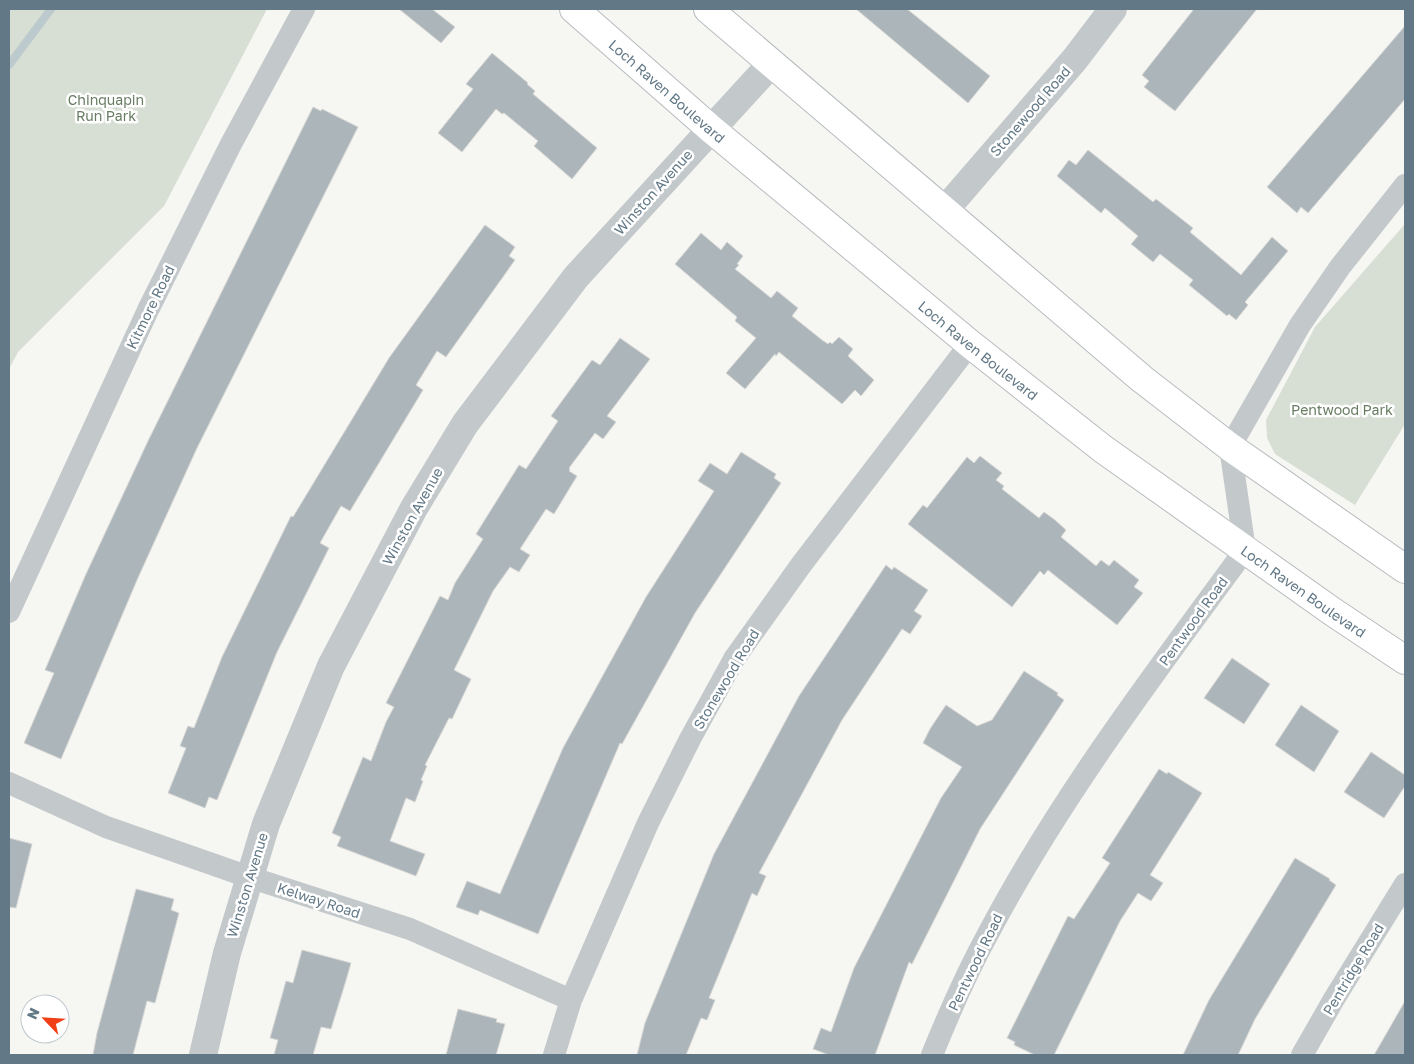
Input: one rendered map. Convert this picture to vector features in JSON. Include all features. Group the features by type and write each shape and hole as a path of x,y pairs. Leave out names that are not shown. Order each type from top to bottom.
{"main road":[{"name":"Loch Raven Boulevard","path":"574,9 711,128 970,344 1103,449 1333,612 1405,660"},
{"path":"708,9 1142,379 1230,447 1405,569"}],"street":[{"name":"Kitmore Road","path":"9,612 148,310 231,144 304,9"},
{"name":"Stonewood Road","path":"944,211 1075,59 1113,9"},
{"name":"Winston Avenue","path":"203,1055 227,953 266,824 331,666 414,508 465,424 576,277 772,62"},
{"path":"1245,550 1230,447 1300,325 1340,268 1405,185"},
{"name":"Stonewood Road","path":"554,1055 571,1000 648,823 690,739 734,660 801,565 970,344"},
{"name":"Pentwood Road","path":"932,1055 988,932 1030,859 1124,716 1245,550"},
{"name":"Kelway Road","path":"9,783 106,827 249,878 410,929 571,1000"},
{"name":"Pentridge Road","path":"1302,1055 1405,884"}],"green space":[{"name":"Chinquapin Run Park","path":"9,9 267,9 164,206 18,352 9,369"},
{"name":"Pentwood Park","path":"1405,224 1405,424 1355,505 1275,454 1267,438 1266,420 1315,327"}],"building":[{"path":"399,9 432,9 455,27 441,43"},
{"path":"856,9 907,9 990,76 968,103"},
{"path":"1194,9 1257,9 1175,111 1144,87 1149,81 1142,75"},
{"path":"1405,26 1405,99 1308,213 1301,207 1297,213 1267,187"},
{"path":"492,53 528,83 535,91 533,94 597,148 572,179 534,146 538,141 504,113 502,114 496,109 462,152 438,133 473,89 466,84"},
{"path":"313,107 321,111 322,109 358,127 197,448 137,580 61,759 24,743 54,673 45,670 86,574 148,441"},
{"path":"1088,150 1153,202 1156,199 1193,228 1190,232 1241,275 1272,237 1288,251 1245,302 1248,305 1236,320 1229,314 1227,316 1189,285 1193,280 1160,254 1153,262 1131,244 1138,236 1105,208 1101,213 1057,176 1069,160 1076,165"},
{"path":"485,225 515,247 509,256 515,260 446,357 437,351 416,385 423,390 350,511 341,506 320,543 329,548 277,652 217,800 209,797 205,808 168,793 186,748 180,746 188,726 194,728 222,657 291,516 293,517 389,358"},
{"path":"701,233 721,250 727,242 743,256 735,269 771,298 777,291 798,308 792,316 822,340 832,344 839,337 853,349 848,356 874,380 861,396 855,390 842,404 779,352 776,356 775,354 745,389 726,373 756,338 735,321 737,317 675,264"},
{"path":"620,338 650,359 607,416 616,422 603,439 595,433 569,468 569,471 577,476 554,514 546,509 520,549 530,555 519,572 510,567 493,591 454,670 471,679 452,719 449,718 425,765 427,766 421,780 423,781 415,802 406,798 390,841 425,854 416,876 337,846 341,837 332,833 363,757 371,761 394,707 386,703 440,596 448,600 455,583 483,539 476,534 519,465 526,469 558,421 551,416 592,360 600,365"},
{"path":"741,452 776,474 774,478 781,483 695,613 622,744 620,743 538,934 480,910 478,915 456,907 467,881 500,894 563,748 646,597 714,491 698,481 710,463 727,474"},
{"path":"980,456 1002,473 996,480 1004,486 1002,489 1039,518 1044,512 1055,520 1066,530 1061,537 1096,566 1101,560 1109,566 1114,560 1139,580 1134,587 1143,593 1117,625 1048,570 1044,575 1040,571 1012,607 908,524 923,505 927,508 967,457 974,463"},
{"path":"886,565 892,570 894,567 928,590 914,611 922,616 910,634 902,629 842,720 759,873 766,876 757,896 752,893 709,998 715,1000 707,1020 701,1018 686,1055 637,1055 645,1023 714,854 799,696"},
{"path":"1232,658 1270,684 1244,724 1204,698"},
{"path":"1024,671 1058,693 1057,695 1064,700 980,829 912,964 909,962 875,1055 829,1055 813,1049 821,1028 831,1032 854,968 941,798 962,767 923,743 930,729 946,705 977,726 992,720"},
{"path":"1301,705 1339,731 1314,772 1275,745"},
{"path":"1371,752 1405,775 1405,786 1384,818 1344,792"},
{"path":"1159,769 1167,774 1168,772 1202,793 1150,875 1163,883 1151,901 1138,893 1120,921 1054,1055 1035,1055 1014,1045 1015,1042 1007,1038 1068,916 1074,919 1110,863 1102,858"},
{"path":"9,838 32,844 16,908 9,907"},
{"path":"1295,858 1330,879 1336,885 1255,1019 1238,1055 1183,1055 1209,1000"},
{"path":"136,889 174,899 171,910 179,913 155,1003 147,1001 133,1055 93,1055 97,1033"},
{"path":"302,950 351,963 331,1029 321,1027 313,1055 274,1055 278,1040 270,1038 286,981 293,983"},
{"path":"1405,1001 1405,1055 1374,1055 1385,1036"},
{"path":"458,1009 497,1019 496,1022 505,1024 496,1055 446,1055"}],"waterway":[{"path":"9,65 51,9"}]}
